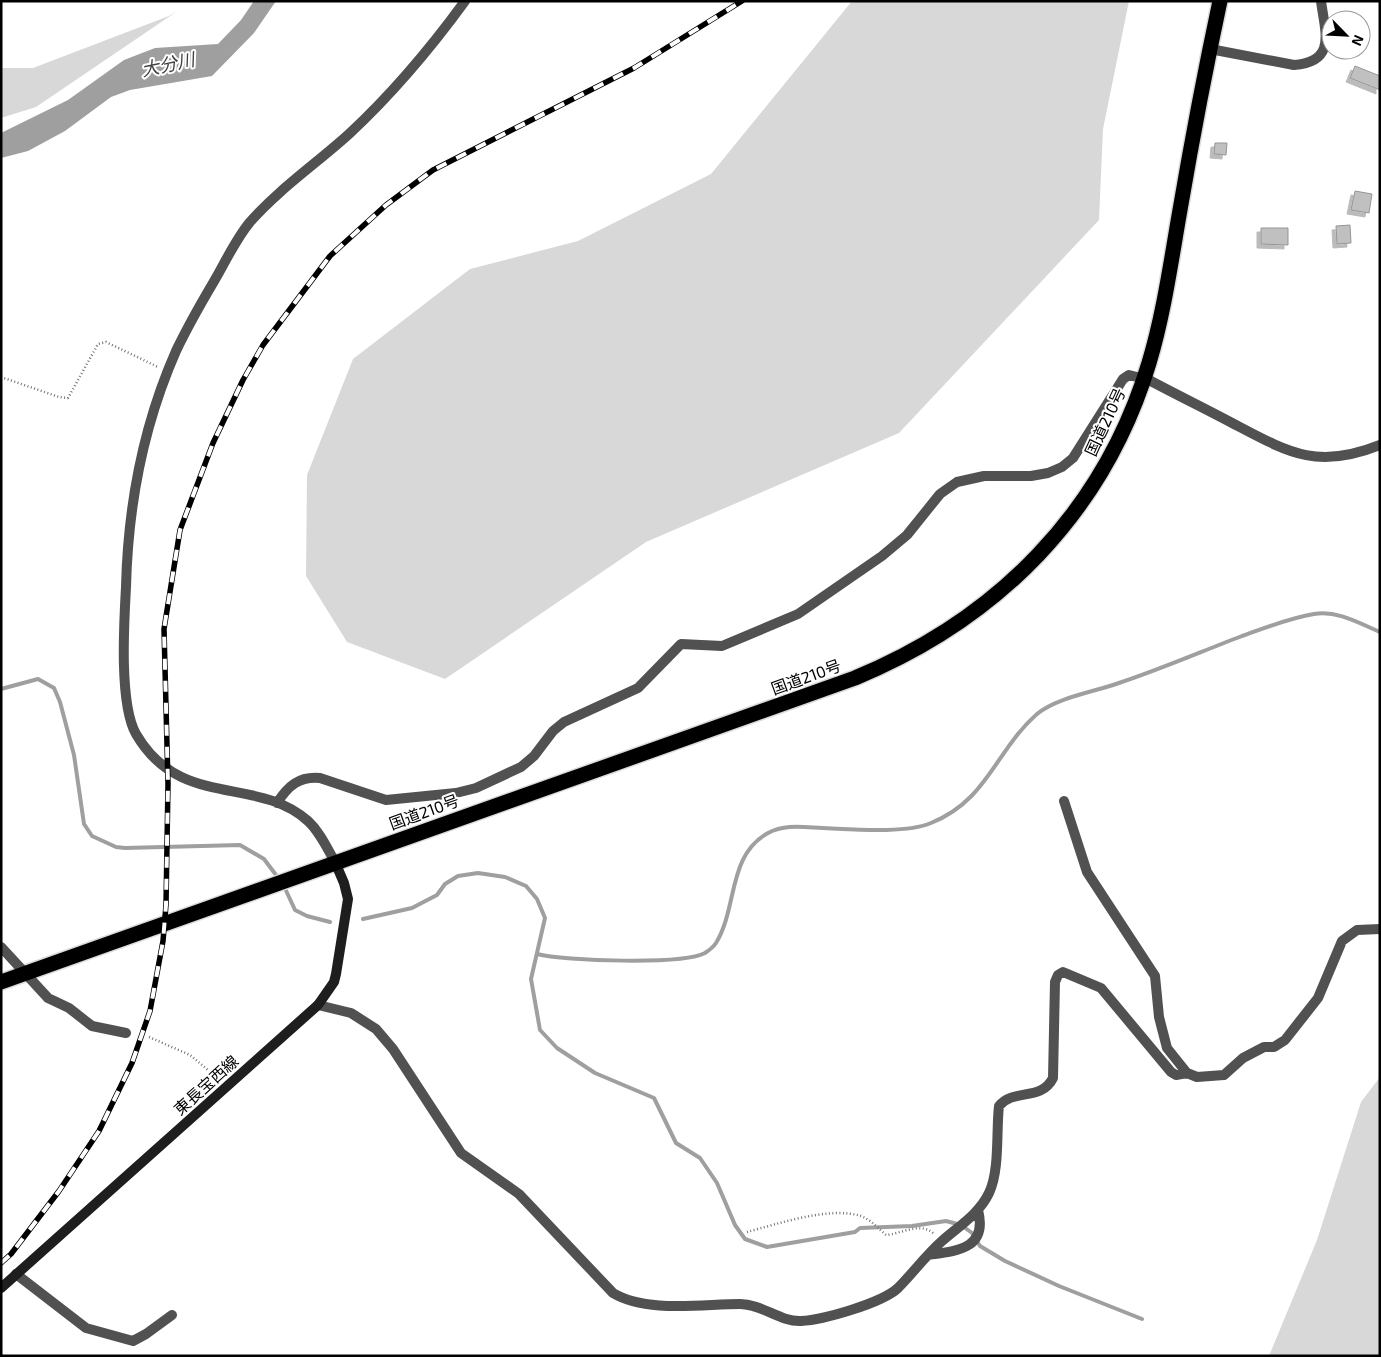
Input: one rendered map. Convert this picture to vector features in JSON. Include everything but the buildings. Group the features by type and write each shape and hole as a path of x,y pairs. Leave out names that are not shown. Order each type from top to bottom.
{"highway":[{"name":"国道210号","path":"1,982 855,678 895,660 932,640 964,619 1002,589 1064,527 1087,496 1107,461 1144,378 1162,311 1220,1"}],"main road":[{"name":"東長宝西線","path":"1,1288 318,1005 331,987 336,974 348,907 347,892 335,862"}],"street":[{"path":"335,862 324,842 310,823 277,803 205,786 163,766 140,739 127,711 125,624 130,516 133,493 144,446 168,372 186,330 244,230 259,213 399,86 465,1"},
{"path":"1210,49 1294,65 1306,64 1320,57 1326,46 1321,1"},
{"path":"277,803 292,784 300,779 310,777 320,778 386,800 466,791 511,773 528,762 552,731 564,722 638,688 681,644 722,646 798,614 882,556 907,535 940,494 957,482 984,476 1032,476 1048,473 1062,466 1073,458 1123,379 1135,375 1267,442 1300,455 1342,456 1380,445"},
{"path":"1064,801 1087,872 1154,976 1159,1017 1167,1048 1187,1073 1197,1077 1224,1074 1243,1058 1264,1047 1274,1046 1285,1040 1318,998 1342,941 1357,930 1380,929"},
{"path":"1,947 48,998 75,1012 87,1023 126,1033"},
{"path":"318,1005 352,1013 376,1029 393,1050 461,1153 519,1194 600,1281 623,1299 644,1304 746,1304 759,1306 787,1319 808,1320 867,1304 888,1295 897,1289 928,1255 978,1210 990,1192 994,1177 1000,1106 1008,1099 1039,1092 1048,1087 1053,1078 1055,982 1058,975 1063,972 1071,974 1101,988 1171,1072 1176,1075 1187,1073"},
{"path":"928,1255 957,1252 978,1236 982,1224 978,1210"},
{"path":"16,1274 86,1328 133,1341 172,1315"}],"path":[{"path":"1,376 64,399 68,398 98,344 106,342 168,372"},
{"path":"149,1037 190,1054 227,1086"},
{"path":"747,1232 810,1216 846,1214 861,1216 886,1235 918,1228 928,1229 934,1236 928,1255"}],"shaded area":[{"path":"852,1 1129,1 1103,129 1099,220 899,433 646,542 445,679 347,642 306,576 307,475 353,359 470,269 578,241 711,174"},
{"path":"179,10 36,107 1,118 1,68 33,68 169,16"},
{"path":"1380,1077 1380,1356 1269,1356 1317,1240 1361,1102"}],"water":[{"name":"大分川","path":"254,1 276,1 254,33 212,76 130,90 111,97 65,131 28,151 1,158 1,133 68,100 124,60 155,48 218,44 241,20"}],"waterway":[{"path":"537,954 623,961 673,959 693,957 705,953 716,943 723,929 739,868 746,855 755,843 774,830 794,827 892,830 907,829 931,823 950,813 966,801 990,774 1023,728 1037,714 1054,704 1132,679 1242,636 1314,614 1323,613 1339,616 1356,621 1380,632"},
{"path":"1,689 38,679 54,688 60,702 74,755 84,824 92,836 116,847 125,848 240,845 264,859 279,879"},
{"path":"363,919 412,908 437,895 445,884 458,876 478,873 505,877 526,886 537,899 545,918 531,979 540,1030 557,1048 595,1073 654,1098 676,1143 700,1158 717,1183 735,1225 745,1239 767,1247 855,1232 860,1228 912,1226 946,1221 961,1225 972,1233 980,1246 1005,1261 1059,1286 1142,1319"},
{"path":"283,884 295,910 307,916 330,922"}],"railway":[{"path":"1,1263 11,1254 59,1191 99,1131 132,1063 150,1011 163,941 166,905 168,784 164,629 180,530 213,443 243,380 263,345 330,256 386,205 433,170 634,68 742,1"}]}
